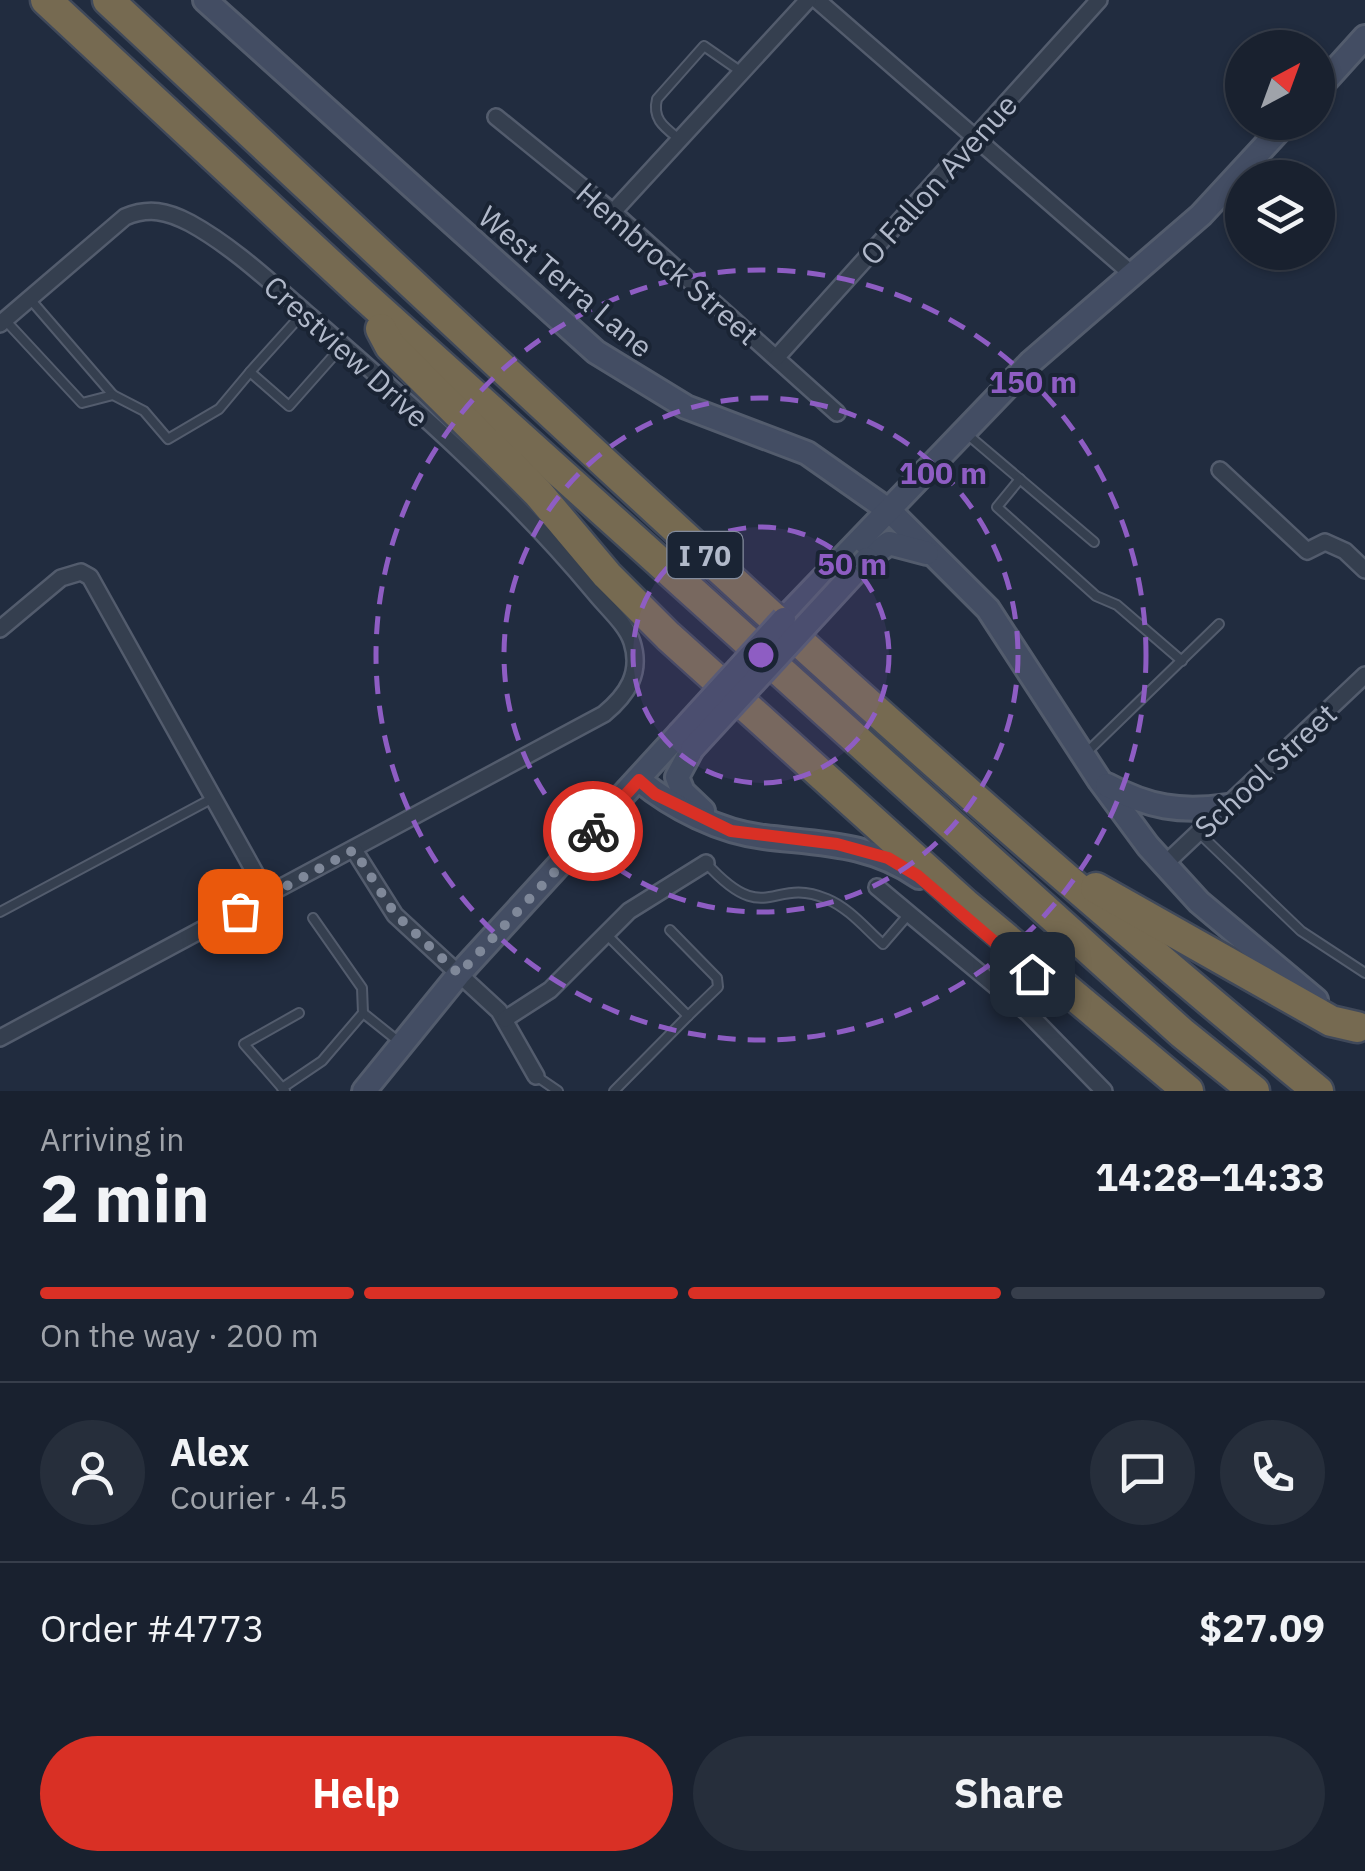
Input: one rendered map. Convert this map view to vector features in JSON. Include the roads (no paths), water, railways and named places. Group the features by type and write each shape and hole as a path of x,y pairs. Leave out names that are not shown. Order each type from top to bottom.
{"highway":[{"name":"I 70","path":"46,0 362,293 1153,1006 1254,1091"},
{"name":"I 70","path":"108,0 1028,849 1318,1091"},
{"path":"362,293 390,346 538,494 607,575 668,636 940,882 1188,1091"},
{"path":"1028,849 1331,1021 1361,1030"}],"street":[{"name":"West Terra Lane","path":"205,0 596,352 686,407 807,452 891,512 988,609 1100,781 1164,864 1199,902 1287,977 1361,1030"},
{"path":"613,212 808,0"},
{"path":"817,0 1132,276"},
{"name":"O Fallon Avenue","path":"776,358 1099,0"},
{"path":"1335,71 1365,37"},
{"name":"Hembrock Street","path":"496,116 613,212 837,413"},
{"path":"364,1091 459,974 639,780 686,742 964,432 1032,362 1202,215 1271,140"},
{"name":"Crestview Drive","path":"3,322 125,217 143,210 165,212 192,224 267,278 343,344 519,509 630,636 635,669 622,699 604,714 354,850"},
{"path":"1220,470 1306,551 1325,542 1345,551 1365,570"},
{"path":"859,552 898,542 939,558"},
{"path":"0,629 61,578 81,572 90,577 268,896"},
{"name":"School Street","path":"1164,864 1365,675"},
{"path":"686,742 677,777 683,792 731,831"},
{"path":"639,780 655,794 731,831 868,850 897,862 1167,1091"},
{"path":"1100,781 1157,808 1182,811 1227,806"},
{"path":"0,1038 354,850 395,914 505,1019 536,1076"},
{"path":"505,1019 550,990 629,911 706,863"},
{"path":"877,888 1028,1013 1104,1091"}],"lane":[{"path":"679,140 659,123 654,110 658,99 704,46 741,71"},
{"path":"30,299 112,394 144,410 168,439 219,409 304,312"},
{"path":"3,322 82,403 112,394"},
{"path":"250,372 289,406 343,344"},
{"path":"964,432 1094,542"},
{"path":"1020,479 996,508 1096,596 1117,605 1182,661"},
{"path":"1084,755 1219,624"},
{"path":"0,912 214,797"},
{"path":"1198,833 1301,931 1365,973"},
{"path":"706,863 740,896 754,899 816,895 829,899 883,944 909,914"},
{"path":"299,1013 244,1044 284,1089 322,1061 362,1013 362,988 313,918"},
{"path":"614,1091 718,987 717,978 670,930"},
{"path":"606,934 688,1016"},
{"path":"362,1013 401,1044"},
{"path":"536,1076 558,1091"}]}
